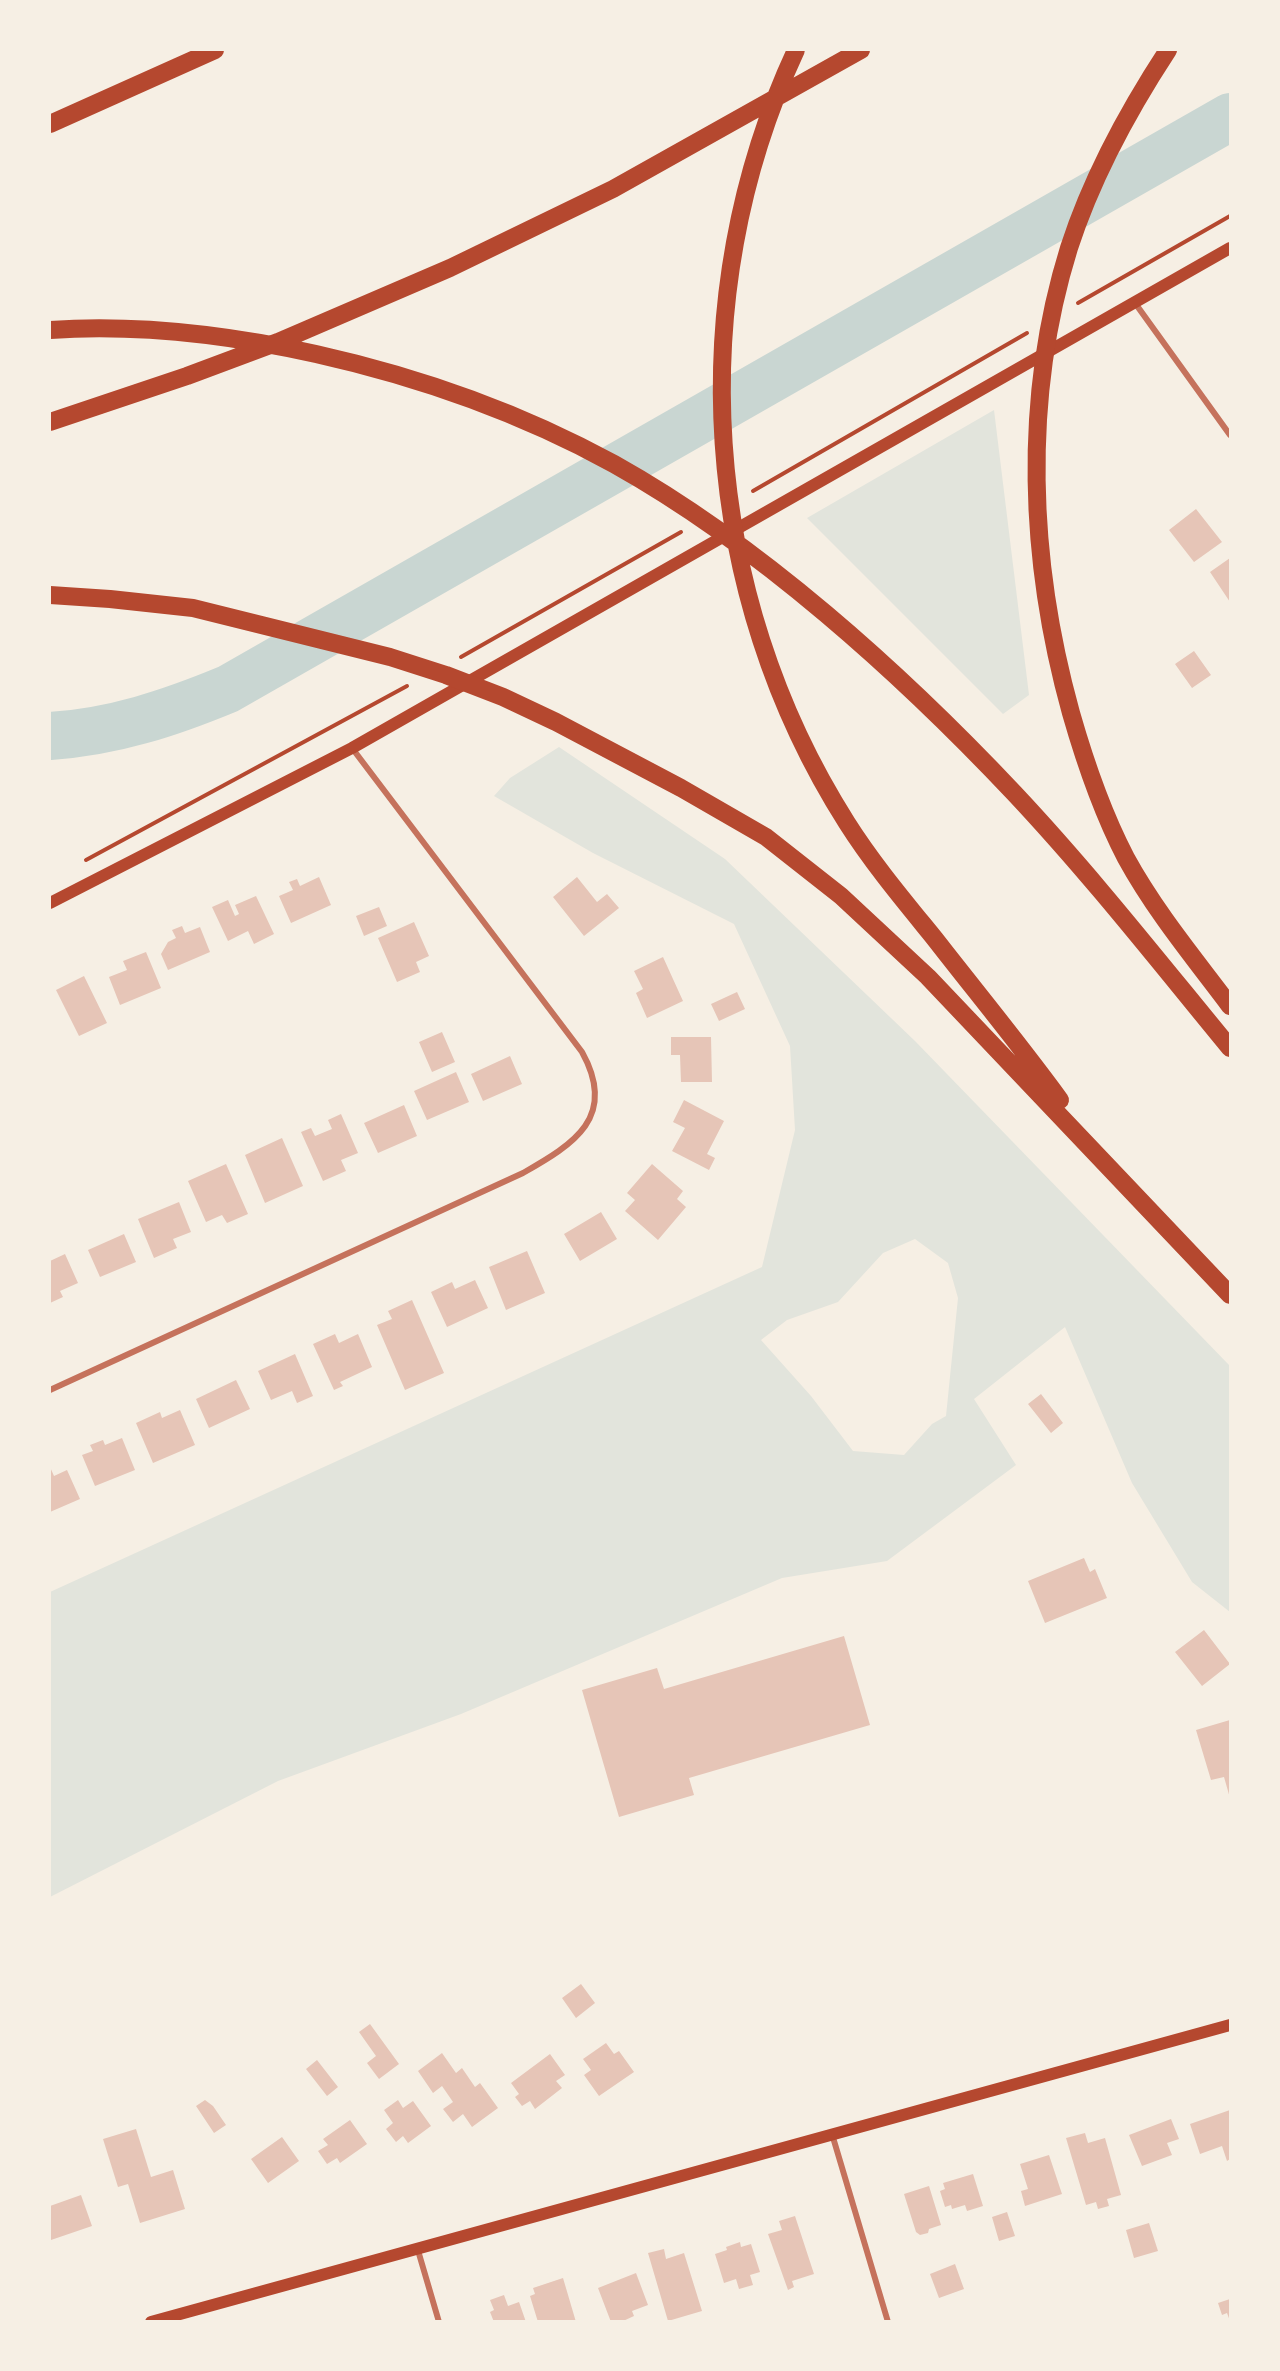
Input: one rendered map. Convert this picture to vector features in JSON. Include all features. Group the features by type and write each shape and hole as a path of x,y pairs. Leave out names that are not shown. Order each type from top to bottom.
{"highway":[{"path":"50,124 215,50"},
{"path":"796,50 773,105 746,195 730,269 722,343 721,401 726,480 753,612 777,689 796,732 848,824 901,897 1039,1072 1094,1151"},
{"path":"50,422 188,376 278,342 450,268 613,189 861,50"},
{"path":"1168,50 1131,110 1107,157 1086,203 1067,257 1049,329 1041,383 1037,438 1037,490 1044,582 1055,648 1076,732 1094,784 1125,855 1152,902 1230,1006"},
{"path":"50,330 187,333 294,350 400,376 503,412 613,464 679,504 779,577 916,696 1016,796 1096,886 1230,1048"},
{"path":"50,595 193,608 412,664 503,697 556,722 681,788 766,837 849,903 928,977 1230,1295"}],"main road":[{"path":"50,903 352,748 1230,248"},
{"path":"151,2322 1230,2025"}],"street":[{"path":"1135,303 1230,435"},
{"path":"50,1390 523,1173 570,1144 585,1126 593,1108 595,1091 591,1069 582,1052 352,748"},
{"path":"832,2134 888,2322"},
{"path":"417,2247 439,2322"}],"path":[{"path":"1070,308 1230,216"},
{"path":"753,491 1029,332"},
{"path":"458,659 681,532"},
{"path":"80,863 417,681"}],"shaded area":[{"path":"994,410 1029,695 1003,714 807,518"},
{"path":"559,747 725,859 915,1041 1230,1366 1230,1612 1192,1582 1132,1483 1065,1327 974,1399 1016,1465 887,1561 782,1578 461,1714 278,1781 50,1897 50,1592 762,1267 795,1130 790,1046 734,924 593,853 494,796 510,778","holes":["915,1239 948,1263 958,1298 946,1416 932,1424 904,1455 853,1451 811,1396 761,1340 787,1320 838,1302 883,1253"]}],"building":[{"path":"1196,509 1222,542 1194,562 1169,530"},
{"path":"1230,558 1230,602 1210,572"},
{"path":"1194,651 1211,675 1192,688 1175,664"},
{"path":"319,877 331,905 291,923 279,896 293,890 289,882 297,879 300,886"},
{"path":"577,877 597,902 607,894 619,908 584,936 553,897"},
{"path":"256,896 274,934 254,944 248,931 228,941 212,907 228,900 235,916 239,914 235,905"},
{"path":"379,907 387,926 364,936 356,916"},
{"path":"414,922 429,956 416,962 420,972 397,982 378,938"},
{"path":"182,926 185,933 200,927 210,952 168,970 161,954 168,942 176,938 172,930"},
{"path":"146,952 161,988 120,1005 109,977 127,970 123,961"},
{"path":"663,957 683,1001 647,1018 636,993 643,989 634,971"},
{"path":"84,976 107,1023 79,1036 56,990"},
{"path":"737,992 745,1009 719,1021 711,1004"},
{"path":"442,1032 455,1062 432,1072 419,1042"},
{"path":"671,1037 711,1037 712,1082 681,1082 680,1055 671,1055"},
{"path":"510,1056 522,1084 483,1101 471,1074"},
{"path":"456,1072 469,1102 427,1120 414,1091"},
{"path":"684,1100 724,1121 707,1154 715,1158 709,1170 672,1151 685,1128 673,1122"},
{"path":"404,1105 417,1136 378,1153 364,1123"},
{"path":"341,1114 358,1153 341,1160 346,1171 323,1181 301,1132 311,1128 315,1136 332,1129 328,1120"},
{"path":"282,1138 303,1186 265,1203 245,1155"},
{"path":"226,1164 248,1214 227,1223 222,1215 206,1222 188,1181"},
{"path":"652,1164 683,1191 677,1199 686,1207 658,1240 625,1211 635,1200 627,1193"},
{"path":"179,1202 191,1232 173,1239 177,1248 154,1258 138,1219"},
{"path":"601,1212 617,1239 580,1261 564,1234"},
{"path":"124,1234 136,1262 100,1277 88,1250"},
{"path":"527,1251 545,1293 506,1310 489,1267"},
{"path":"65,1254 78,1283 60,1291 63,1297 50,1303 50,1261"},
{"path":"475,1280 488,1308 447,1327 431,1292 452,1282 455,1289"},
{"path":"412,1300 444,1373 405,1390 377,1325 392,1319 388,1311"},
{"path":"335,1334 339,1343 358,1334 372,1367 340,1382 343,1386 334,1390 313,1344"},
{"path":"295,1354 313,1396 297,1403 292,1391 271,1400 258,1371"},
{"path":"236,1380 250,1409 209,1428 196,1399"},
{"path":"1041,1394 1063,1423 1051,1433 1028,1404"},
{"path":"180,1410 195,1445 153,1463 136,1423 160,1412 162,1418"},
{"path":"122,1438 135,1470 95,1486 82,1455 93,1451 90,1445 103,1440 105,1445"},
{"path":"50,1467 54,1476 67,1470 80,1499 50,1512"},
{"path":"1084,1558 1090,1572 1095,1569 1107,1598 1045,1623 1028,1581"},
{"path":"1204,1630 1230,1664 1202,1686 1175,1652"},
{"path":"844,1636 870,1725 689,1778 694,1795 619,1817 582,1690 657,1668 664,1689"},
{"path":"1230,1720 1230,1798 1224,1777 1211,1780 1196,1730"},
{"path":"581,1984 595,2003 576,2018 562,1998"},
{"path":"370,2024 399,2064 379,2079 367,2063 376,2056 359,2032"},
{"path":"606,2043 614,2054 619,2051 634,2072 599,2096 584,2075 591,2070 583,2059"},
{"path":"442,2053 456,2073 462,2068 475,2087 480,2083 498,2108 472,2127 463,2114 453,2122 443,2109 453,2102 442,2086 433,2093 418,2071"},
{"path":"550,2054 565,2075 556,2081 562,2088 535,2109 530,2101 522,2106 515,2097 519,2094 511,2083"},
{"path":"317,2060 338,2087 327,2096 306,2069"},
{"path":"205,2100 213,2106 226,2125 214,2133 196,2106"},
{"path":"398,2100 403,2108 413,2101 431,2126 408,2143 403,2136 396,2142 386,2129 393,2123 384,2110"},
{"path":"1230,2110 1230,2159 1227,2161 1222,2146 1200,2154 1190,2124"},
{"path":"1171,2119 1179,2139 1167,2143 1172,2155 1142,2166 1129,2135"},
{"path":"350,2120 367,2144 340,2163 337,2158 327,2164 318,2151 328,2145 323,2139"},
{"path":"136,2129 151,2177 173,2170 185,2209 140,2223 128,2184 118,2187 103,2139"},
{"path":"1085,2133 1088,2143 1105,2138 1121,2195 1107,2199 1109,2206 1098,2209 1096,2202 1086,2205 1066,2138"},
{"path":"282,2137 299,2161 268,2183 251,2159"},
{"path":"1049,2155 1062,2194 1025,2206 1021,2191 1028,2189 1020,2164"},
{"path":"973,2174 983,2206 967,2211 965,2205 952,2209 951,2205 945,2207 940,2191 945,2189 943,2183"},
{"path":"929,2186 941,2225 920,2235 916,2232 904,2194"},
{"path":"81,2195 92,2226 51,2240 50,2206"},
{"path":"1007,2212 1015,2236 999,2241 992,2217"},
{"path":"795,2216 814,2274 792,2281 794,2287 788,2290 768,2234 782,2230 779,2221"},
{"path":"1149,2223 1158,2251 1134,2258 1126,2230"},
{"path":"740,2242 741,2247 751,2244 760,2272 750,2275 753,2285 739,2289 736,2279 724,2283 715,2254"},
{"path":"664,2249 666,2259 684,2253 702,2311 668,2321 648,2253"},
{"path":"955,2264 964,2289 939,2298 930,2274"},
{"path":"636,2273 648,2305 632,2311 634,2316 621,2322 611,2322 598,2288"},
{"path":"563,2278 576,2322 538,2322 530,2296 535,2294 533,2288"},
{"path":"504,2295 508,2306 519,2302 526,2322 494,2322 490,2312 494,2310 490,2300"},
{"path":"1230,2299 1230,2321 1227,2313 1222,2315 1218,2303"}],"waterway":[{"path":"50,736 119,726 185,706 228,689 1230,117"}]}
